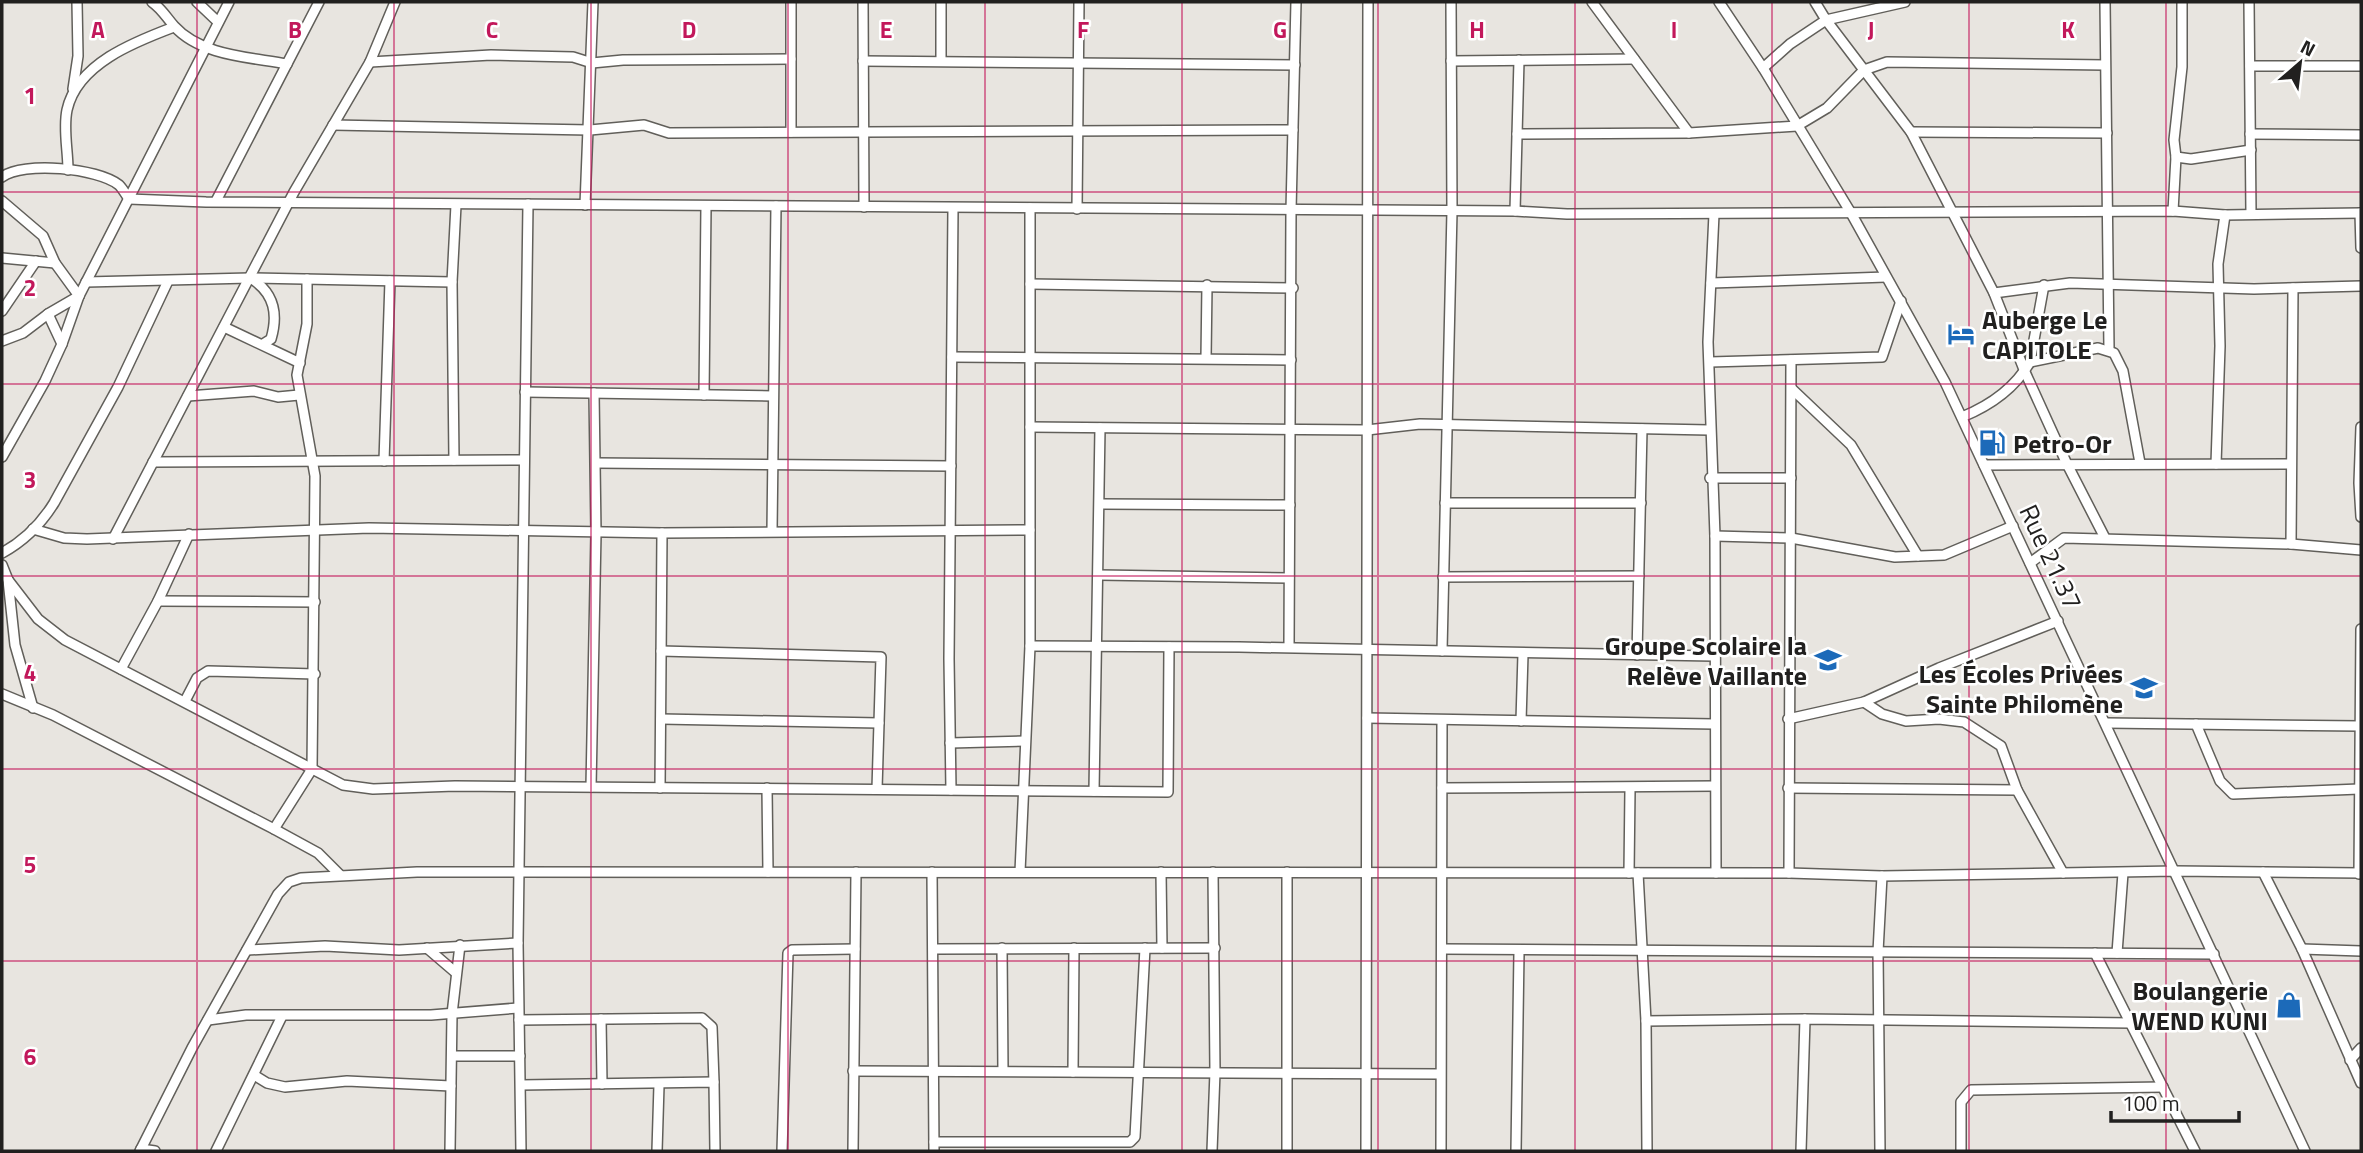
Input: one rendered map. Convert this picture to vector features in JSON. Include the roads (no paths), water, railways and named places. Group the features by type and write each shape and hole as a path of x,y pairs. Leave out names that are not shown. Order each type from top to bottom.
{"street":[{"path":"68,170 65,123 74,89 78,48 77,2"},
{"path":"152,2 167,14 174,27 205,46 227,55 286,64"},
{"path":"197,2 218,22"},
{"path":"2,457 45,381 79,296 229,2"},
{"path":"216,201 318,2"},
{"path":"113,539 290,202 370,62 396,2"},
{"path":"585,205 593,2"},
{"path":"791,2 791,132"},
{"path":"863,2 864,207"},
{"path":"941,2 941,60"},
{"path":"1077,209 1079,2"},
{"path":"1289,648 1293,288 1291,211 1296,2"},
{"path":"1366,1151 1368,2"},
{"path":"1442,651 1452,211 1451,2"},
{"path":"1592,2 1689,132"},
{"name":"Rue 21.37","path":"1719,2 1763,68 1901,301 1962,417 2305,1151"},
{"path":"1815,2 1911,132 1994,293 2025,372 2066,462 2105,538"},
{"path":"1763,68 1790,44 1826,20 1905,2"},
{"path":"2105,2 2109,349 2123,371 2140,463"},
{"path":"2173,211 2176,157 2174,140 2182,67 2182,2"},
{"path":"2249,2 2251,214"},
{"path":"74,89 119,50 174,27"},
{"path":"370,62 491,55 573,57 592,63 623,60 791,59"},
{"path":"1451,61 1634,59"},
{"path":"863,61 1295,65"},
{"path":"1515,211 1519,61"},
{"path":"1517,134 1689,132 1797,126 1827,108 1864,70 1887,62 2105,65"},
{"path":"2250,66 2361,66"},
{"path":"333,125 590,130 644,125 669,133 1293,130"},
{"path":"1911,132 2107,133"},
{"path":"2250,134 2361,135"},
{"path":"2176,157 2191,159 2251,150"},
{"path":"2,177 19,169 68,170 116,183 128,199"},
{"path":"128,199 456,205 1515,211 1567,214 2173,211 2225,215 2360,213 2361,248"},
{"path":"2,201 37,230 55,263 79,296"},
{"path":"521,1151 518,943 528,204"},
{"path":"454,460 452,282 456,205"},
{"path":"704,395 706,206"},
{"path":"772,531 776,206"},
{"path":"951,790 953,208"},
{"path":"1020,872 1030,646 1030,208"},
{"path":"1714,214 1709,430 1715,536 1713,656 1716,873"},
{"path":"2216,464 2220,286 2218,264 2225,215"},
{"path":"2,258 55,263"},
{"path":"2,311 36,261"},
{"path":"1711,283 1886,277"},
{"path":"86,282 250,278 452,282"},
{"path":"250,278 264,287 277,315 272,337 263,344"},
{"path":"274,829 312,769 315,602 312,461 299,395 300,363 307,324 307,279"},
{"path":"2,553 44,520 118,387 168,281"},
{"path":"384,461 390,281"},
{"path":"1994,293 2044,285 2108,282 2293,288 2361,286"},
{"path":"1030,284 1293,288"},
{"path":"1206,358 1207,285"},
{"path":"1962,417 1986,405 2025,372 2031,362 2044,285"},
{"path":"2291,544 2293,288"},
{"path":"2,341 23,333 79,296"},
{"path":"1710,362 1882,357 1901,301"},
{"path":"48,314 62,344"},
{"path":"224,327 300,363"},
{"path":"2031,362 2090,349 2109,349"},
{"path":"952,356 1291,360"},
{"path":"1789,873 1791,359"},
{"path":"1792,389 1851,445 1918,556"},
{"path":"188,396 254,391 278,397 299,395"},
{"path":"525,392 774,396"},
{"path":"591,787 596,533 594,393"},
{"path":"1030,427 1367,430 1420,424 1709,430"},
{"path":"2361,426 2361,517"},
{"path":"1094,791 1101,504 1100,428"},
{"path":"1637,655 1642,429"},
{"path":"153,462 524,460"},
{"path":"596,463 951,466"},
{"path":"1984,464 2290,464"},
{"path":"1710,478 1791,478"},
{"path":"1445,503 1641,503"},
{"path":"1101,504 1290,505"},
{"path":"1715,536 1791,538 1895,557 1944,555 2013,526"},
{"path":"33,529 64,538 113,539 314,529 447,528 596,533 1030,530"},
{"path":"660,788 662,533"},
{"path":"121,669 158,601 189,534"},
{"path":"2030,563 2064,538 2291,544 2361,550"},
{"path":"2,565 8,580 15,645 33,708"},
{"path":"1099,575 1289,578"},
{"path":"1444,577 1639,576"},
{"path":"8,580 47,626 65,640 342,785 373,789 521,786 1168,792 1169,648"},
{"path":"158,601 315,602"},
{"path":"1788,719 1864,702 1939,668 2058,621"},
{"path":"155,1151 140,1150 208,1020 278,894 289,881 340,875 519,872 1789,873 1882,876 2175,871 2360,873 2361,629"},
{"path":"1030,646 1713,656"},
{"path":"661,651 881,657 877,789"},
{"path":"1521,721 1523,654"},
{"path":"185,701 197,678 208,671 315,674"},
{"path":"2,694 53,715 274,829 318,853 340,875"},
{"path":"1864,702 1882,714 1906,721 1939,719 1964,722 2001,746 2017,790 2063,873"},
{"path":"661,719 879,723"},
{"path":"1367,719 1714,724"},
{"path":"1441,1151 1442,720"},
{"path":"2106,723 2360,726"},
{"path":"2196,724 2220,781 2234,794 2360,789"},
{"path":"950,743 1025,741"},
{"path":"1442,788 1630,789 1715,786"},
{"path":"767,788 768,872"},
{"path":"1788,788 2017,790"},
{"path":"1630,789 1633,873 1646,1021 1647,1151"},
{"path":"853,1151 856,872"},
{"path":"932,872 934,1147 1073,1146 1130,1142 1135,1137 1145,948"},
{"path":"1161,872 1162,948"},
{"path":"1212,1151 1215,1072 1213,872"},
{"path":"1287,872 1287,1151"},
{"path":"2263,872 2302,949 2361,1083"},
{"path":"2117,953 2123,873"},
{"path":"1880,1151 1878,952 1882,876"},
{"path":"247,950 294,946 400,950 518,943"},
{"path":"450,1151 454,972 460,945"},
{"path":"427,947 454,972"},
{"path":"1002,948 1003,1071"},
{"path":"1073,1072 1074,948"},
{"path":"934,949 1215,948"},
{"path":"782,1151 788,953 792,950 855,949"},
{"path":"1442,949 1519,952 2214,954"},
{"path":"2302,949 2361,951"},
{"path":"1516,1151 1519,952"},
{"path":"2095,953 2195,1151"},
{"path":"208,1020 246,1015 452,1014 518,1008"},
{"path":"216,1151 282,1016"},
{"path":"519,1020 702,1018 708,1021 712,1027 715,1151"},
{"path":"601,1019 602,1084"},
{"path":"1646,1021 1805,1019 2131,1023"},
{"path":"1801,1151 1805,1019"},
{"path":"2350,1060 2361,1048"},
{"path":"452,1056 520,1055"},
{"path":"853,1071 1440,1074"},
{"path":"254,1076 267,1083 285,1087 347,1081 451,1086"},
{"path":"521,1085 659,1085 714,1082"},
{"path":"657,1151 659,1085"},
{"path":"1961,1151 1961,1102 1971,1090 2163,1087"}],"place":[{"name":"Auberge Le CAPITOLE","path":"1961,334"},
{"name":"Petro-Or","path":"1992,443"},
{"name":"Groupe Scolaire la Relève Vaillante","path":"1828,660"},
{"name":"Les Écoles Privées Sainte Philomène","path":"2144,688"},
{"name":"Boulangerie WEND KUNI","path":"2289,1005"}]}
